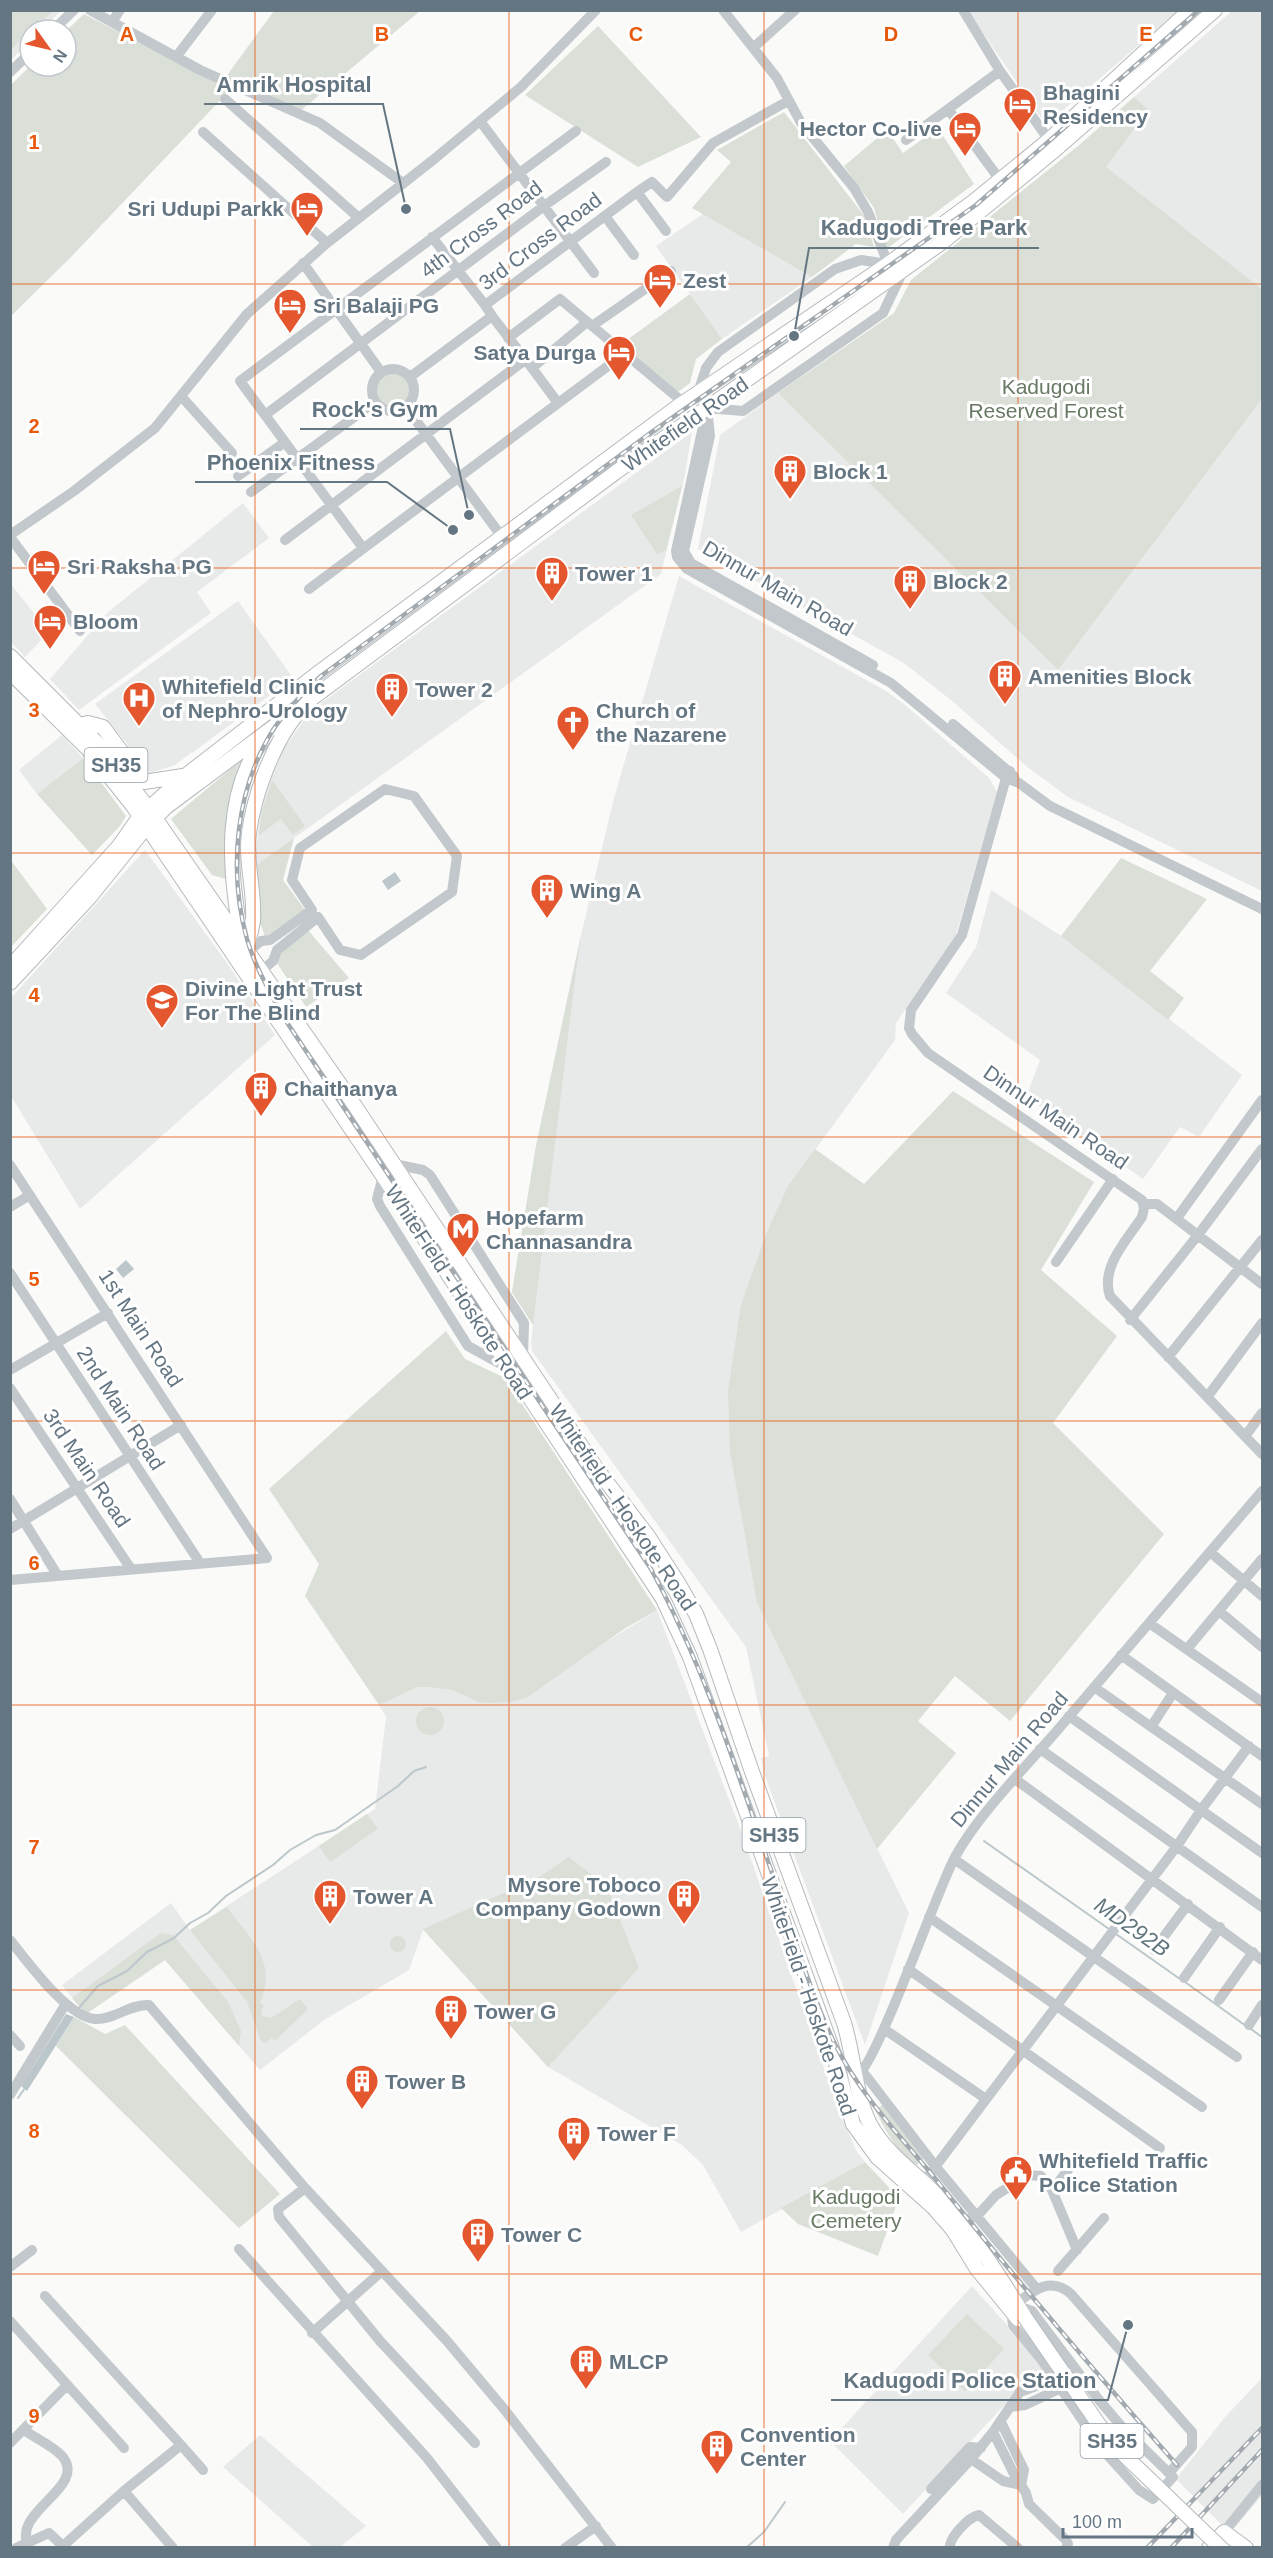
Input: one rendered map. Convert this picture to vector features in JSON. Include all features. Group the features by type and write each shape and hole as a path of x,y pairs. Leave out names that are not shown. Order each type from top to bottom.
{"main road":[{"name":"Whitefield Road","path":"147,817 185,776 381,627 684,403 888,264 1000,180 1049,140 1190,10"},
{"name":"Whitefield Road","path":"147,817 707,408 903,270 1009,190 1215,10"},
{"path":"398,615 406,627"},
{"path":"381,627 390,639"},
{"name":"SH35","path":"10,656 104,750 147,817"},
{"name":"SH35","path":"10,672 87,748 147,817"},
{"path":"246,946 253,920 249,874 249,832 269,761 287,726 312,697"},
{"path":"80,725 96,723 104,727 144,782 185,776"},
{"path":"246,946 233,886 233,822 242,783 253,756 273,726"},
{"path":"10,967 147,817"},
{"path":"10,983 89,898 147,817"},
{"name":"Whitefield - Hoskote Road","path":"147,817 246,946 596,1468 648,1536 696,1614 772,1830 844,2023 860,2074 860,2098 874,2130 920,2187 960,2222 1018,2311"},
{"name":"WhiteField - Hoskote Road","path":"147,817 639,1562 675,1622 690,1657 841,2078 849,2114 859,2133 877,2157 920,2187 953,2230 977,2269 1018,2311"},
{"path":"675,1622 696,1614"},
{"path":"753,1835 772,1830"},
{"name":"SH35","path":"1018,2311 1102,2440 1138,2480 1209,2547"},
{"name":"SH35","path":"1018,2311 1106,2435 1221,2547"},
{"path":"1209,2547 1224,2532 1246,2547"}],"street":[{"path":"90,10 176,57 265,100 320,123 403,183"},
{"path":"112,22 120,10"},
{"path":"176,57 212,10"},
{"path":"80,631 10,536 74,491 155,428 248,314 327,243 521,87 596,10"},
{"path":"723,10 777,78 801,123 854,188 868,212 888,264 861,260 835,269 718,352 706,368 698,393 707,408 743,411 883,313 903,270"},
{"path":"753,48 795,10"},
{"path":"963,10 1000,71 1049,140"},
{"path":"906,140 1000,71"},
{"path":"225,99 359,218"},
{"name":"3rd Cross Road","path":"410,377 492,316 485,305 637,192 652,182 667,197 712,143 788,101"},
{"path":"948,109 1000,180"},
{"path":"480,121 594,273"},
{"path":"363,548 240,381 576,131"},
{"path":"203,132 327,243"},
{"name":"4th Cross Road","path":"265,415 606,162"},
{"path":"637,192 666,231"},
{"path":"605,216 634,255"},
{"path":"432,237 485,305"},
{"path":"303,263 381,372"},
{"path":"285,540 426,435 528,364 670,271"},
{"path":"508,338 560,299 684,403"},
{"path":"492,316 558,403"},
{"path":"309,589 612,363"},
{"path":"397,368 410,377 414,392 406,407 397,411 388,411 375,402 372,384 381,372 397,368"},
{"path":"181,396 232,453"},
{"path":"251,492 375,402"},
{"path":"406,407 502,537"},
{"name":"Dinnur Main Road","path":"707,408 710,436 685,545 684,554 687,559 894,677 1008,775 1067,816 1263,909"},
{"path":"238,476 285,442"},
{"name":"Dinnur Main Road","path":"1008,775 962,935 911,1010 909,1028 915,1040 928,1053 1139,1197 1144,1204"},
{"path":"385,789 414,796 457,856 452,892 361,955 340,950 315,914 292,880 300,848 385,789"},
{"path":"246,946 270,940 315,914"},
{"path":"261,971 273,961 277,950 315,914"},
{"path":"270,940 277,950"},
{"path":"1177,1218 1263,1100"},
{"path":"1130,1320 1263,1149"},
{"path":"394,1164 423,1170 430,1175 524,1323 524,1359"},
{"name":"1st Main Road","path":"10,1165 267,1558 200,1563"},
{"path":"383,1176 377,1199 380,1206 468,1346 510,1369"},
{"path":"1056,1262 1113,1179"},
{"path":"10,1207 30,1195"},
{"path":"1263,1284 1157,1204 1144,1204 1142,1217 1111,1264 1107,1277 1110,1296 1130,1320 1208,1396 1263,1454"},
{"path":"1168,1357 1263,1240"},
{"name":"2nd Main Road","path":"10,1273 200,1563"},
{"path":"10,1370 108,1313"},
{"path":"1208,1396 1263,1323"},
{"name":"3rd Main Road","path":"10,1388 131,1569"},
{"path":"1246,1435 1263,1413"},
{"path":"10,1529 181,1425"},
{"name":"Dinnur Main Road","path":"860,2074 884,2029 954,1859 967,1839 1015,1779 1263,1491"},
{"path":"10,1499 58,1576"},
{"path":"1210,1552 1263,1596"},
{"path":"1186,1649 1263,1559"},
{"path":"10,1580 200,1563"},
{"path":"1219,1611 1263,1647"},
{"path":"1149,1623 1263,1702"},
{"path":"1121,1655 1263,1756"},
{"path":"1094,1687 1263,1804"},
{"path":"1151,1726 1173,1694"},
{"path":"1069,1716 1263,1853"},
{"path":"920,2187 1177,1846 1249,1746"},
{"path":"1041,1749 1263,1907"},
{"path":"1015,1779 1263,1960"},
{"path":"954,1859 1237,2057"},
{"path":"1154,1950 1188,1904"},
{"path":"929,1917 1202,2107"},
{"path":"1184,1978 1220,1927"},
{"path":"11,1943 71,2008 96,2019 138,2004 149,2005 305,2188 447,2341 504,2409 612,2547"},
{"path":"1219,2000 1253,1952"},
{"path":"908,1969 1160,2148"},
{"path":"1249,2025 1263,2005"},
{"path":"10,2095 71,2008"},
{"path":"884,2029 986,2098"},
{"path":"10,2035 20,2046"},
{"path":"841,2078 860,2074 1036,2288"},
{"path":"1052,2190 1068,2170"},
{"path":"960,2222 977,2217 996,2195 1028,2175 1041,2176 1052,2190 1077,2250"},
{"path":"305,2188 279,2209 279,2217 380,2341 475,2443"},
{"path":"1058,2271 1104,2218"},
{"path":"240,2249 312,2333 427,2458 497,2547"},
{"path":"10,2267 32,2250"},
{"path":"312,2333 382,2271"},
{"path":"1018,2311 1032,2311 1099,2400 1122,2427 1168,2473 1173,2477 1153,2499 1139,2490 1101,2448 1058,2383 1013,2325 1018,2311 1036,2288 1054,2285 1071,2294 1192,2432 1192,2447 1168,2473"},
{"path":"45,2296 203,2470"},
{"path":"10,2321 124,2448"},
{"path":"893,2547 896,2540 981,2448 1010,2406 1025,2404 1058,2383"},
{"path":"10,2443 67,2385"},
{"path":"1001,2422 1024,2470 1018,2481"},
{"path":"24,2430 61,2454 69,2473 63,2484 28,2525 25,2535 27,2542"},
{"path":"993,2432 1026,2493 1029,2504 1066,2540 1068,2544 1066,2547"},
{"path":"16,2547 49,2533 63,2546 124,2491 181,2445"},
{"path":"931,2488 970,2447 981,2448"},
{"path":"971,2459 1003,2481 1018,2481"},
{"path":"1224,2532 1263,2485"},
{"path":"124,2491 173,2547"},
{"path":"950,2547 952,2539 970,2519 979,2515 1018,2547"},
{"path":"565,2547 596,2526"}],"shaded area":[{"path":"11,11 61,11 54,18 18,18 18,53 11,60"},
{"path":"968,11 1178,11 1046,125"},
{"path":"1232,11 1262,11 1262,289 1105,167 1147,110 1134,97"},
{"path":"703,214 812,277 722,339 656,246"},
{"path":"778,393 1058,670 1262,399 1262,891 1068,797 1026,766 957,705 904,663 698,549 720,435"},
{"path":"692,432 684,480 661,574 254,867 261,807 270,780 284,749 317,706"},
{"path":"243,503 269,538 197,592 211,613 79,710 50,679 107,613"},
{"path":"679,576 886,691 989,778 997,792 955,938 896,1023 895,1040 789,1186 757,1603 909,1913 865,2045 765,1776 761,1758 769,1756 746,1647 532,1351 533,1325 512,1292 536,1146 581,935 614,798"},
{"path":"10,583 49,632 25,657 11,642"},
{"path":"238,601 293,678 192,753 190,750 191,753 175,765 150,773 95,704"},
{"path":"62,735 83,758 37,794 19,770"},
{"name":"Divine Light Trust For The Blind","path":"145,850 227,963 275,1035 80,1209 11,1096 11,998"},
{"path":"395,872 401,881 388,890 382,881"},
{"path":"991,890 1061,936 1242,1075 1199,1137 1180,1127 1143,1179 1026,1097 1040,1060 946,993 976,947"},
{"path":"126,1260 134,1269 123,1278 116,1269"},
{"path":"657,1610 741,1831 840,2114 857,2152 865,2162 741,2232 703,2165 682,2145 548,2067 423,1930 409,1970 324,2020 260,2070 165,1960 86,2014 62,1985 171,1903 190,1930 375,1809 386,1717 379,1705 418,1687 452,1690 478,1702 510,1702"},
{"path":"66,2014 74,2017 27,2091 21,2086"},
{"path":"972,2286 1050,2373 1026,2382 903,2514 830,2441"},
{"path":"1262,2378 1262,2496 1230,2533 1176,2479 1225,2417"},
{"path":"260,2435 366,2526 340,2547 313,2547 223,2467"}],"green space":[{"path":"11,10 52,10 53,12 45,18 18,18 18,43 11,50"},
{"path":"274,11 420,11 299,112 225,78"},
{"path":"84,14 231,89 70,258 11,316 11,85 18,78 78,78 78,20"},
{"path":"598,26 701,137 638,167 525,95"},
{"name":"Kadugodi Reserved Forest","path":"1134,97 1148,110 1106,167 1262,289 1262,399 1058,670 778,393 894,313 911,280 1078,146"},
{"path":"784,112 865,217 874,247 856,244 812,277 692,208 731,162 717,150"},
{"path":"938,128 974,184 885,250 874,208 844,166 887,130 903,153"},
{"path":"690,294 722,339 696,359 690,383 678,392 620,345"},
{"path":"393,373 405,378 410,390 405,402 393,407 381,402 376,390 381,378"},
{"path":"682,486 666,550 657,554 631,515"},
{"path":"246,756 228,832 226,879 212,875 171,819"},
{"path":"83,758 126,816 120,826 92,855 37,794"},
{"path":"272,780 305,826 293,835 281,819 259,835 262,811"},
{"path":"294,838 283,880 305,910 265,937 260,922 254,867"},
{"path":"1121,858 1207,899 1150,971 1184,998 1168,1020 1061,936"},
{"path":"10,859 47,909 11,947 10,947"},
{"path":"307,929 349,978 306,1007 275,960 281,948"},
{"path":"581,935 533,1325 512,1292 536,1146"},
{"path":"953,1091 1094,1182 1041,1270 1117,1336 1053,1423 1164,1534 1010,1721 955,1676 918,1721 956,1753 877,1849 757,1603 730,1451 728,1391 741,1305 766,1234 788,1186 815,1149 864,1184"},
{"path":"446,1331 465,1359 505,1378 657,1610 624,1629 526,1698 510,1702 478,1702 452,1690 418,1687 379,1705 305,1596 319,1564 269,1489"},
{"path":"430,1707 440,1711 444,1721 440,1731 430,1735 420,1731 416,1721 420,1711"},
{"path":"367,1814 378,1829 330,1862 319,1846"},
{"path":"569,1857 607,1887 639,1968 548,2067 423,1929 539,1877"},
{"path":"227,1907 259,1951 264,1962 265,1988 260,2003 264,2006 261,2010 262,2016 271,2018 300,1999 308,2009 275,2041 272,2038 265,2043 261,2041 247,2002 190,1930"},
{"path":"161,1933 173,1935 228,2002 241,2031 239,2046 165,1960 86,2014 72,1998"},
{"path":"398,1936 404,1938 406,1944 404,1950 398,1952 392,1950 390,1944 392,1938"},
{"path":"74,2017 105,2034 125,2025 280,2194 239,2228 56,2046"},
{"path":"884,2104 925,2157 917,2165 903,2155 883,2125 875,2110"},
{"name":"Kadugodi Cemetery","path":"865,2162 899,2198 878,2256 798,2224 781,2208"},
{"path":"967,2314 1004,2349 965,2391 928,2355"}],"waterway":[{"path":"78,2009 98,1986 127,1971 147,1952 174,1938 190,1923 208,1913 226,1896 273,1865 290,1850 316,1835 335,1830 398,1786 414,1771 426,1767"},
{"name":"MD292B","path":"984,1841 1109,1929"},
{"name":"MD292B","path":"1116,1934 1180,1979"},
{"name":"MD292B","path":"1185,1982 1246,2026"},
{"name":"MD292B","path":"1251,2029 1262,2037"},
{"path":"18,2098 25,2088"},
{"path":"746,2548 764,2532 785,2502"}],"railway":[{"path":"1177,2465 996,2254 883,2117 846,2064 828,2030 815,1997 725,1738 672,1610 651,1569 284,1018 268,989 247,939 241,913 237,858 244,803 251,776 262,751 285,713 321,676 653,431 976,205 1199,10"},
{"path":"1147,2548 1262,2428"},
{"path":"1171,2548 1262,2450"}],"place":[{"name":"Bhagini Residency","path":"1020,133"},
{"name":"Hector Co-live","path":"965,157"},
{"name":"Amrik Hospital","path":"406,209"},
{"name":"Sri Udupi Parkk","path":"307,237"},
{"name":"Zest","path":"660,309"},
{"name":"Sri Balaji PG","path":"290,334"},
{"name":"Kadugodi Tree Park","path":"794,336"},
{"name":"Satya Durga","path":"619,381"},
{"name":"Block 1","path":"790,500"},
{"name":"Rock's Gym","path":"469,515"},
{"name":"Phoenix Fitness","path":"453,530"},
{"name":"Sri Raksha PG","path":"44,595"},
{"name":"Tower 1","path":"552,602"},
{"name":"Block 2","path":"910,610"},
{"name":"Bloom","path":"50,650"},
{"name":"Amenities Block","path":"1005,705"},
{"name":"Tower 2","path":"392,718"},
{"name":"Whitefield Clinic of Nephro-Urology","path":"139,727"},
{"name":"Church of the Nazarene","path":"573,751"},
{"name":"Wing A","path":"547,919"},
{"name":"Divine Light Trust For The Blind","path":"162,1029"},
{"name":"Chaithanya","path":"261,1117"},
{"name":"Hopefarm Channasandra","path":"463,1258"},
{"name":"Tower A","path":"330,1925"},
{"name":"Mysore Toboco Company Godown","path":"684,1925"},
{"name":"Tower G","path":"451,2040"},
{"name":"Tower B","path":"362,2110"},
{"name":"Tower F","path":"574,2162"},
{"name":"Whitefield Traffic Police Station","path":"1016,2201"},
{"name":"Tower C","path":"478,2263"},
{"name":"Kadugodi Police Station","path":"1128,2325"},
{"name":"MLCP","path":"586,2390"},
{"name":"Convention Center","path":"717,2475"}]}
